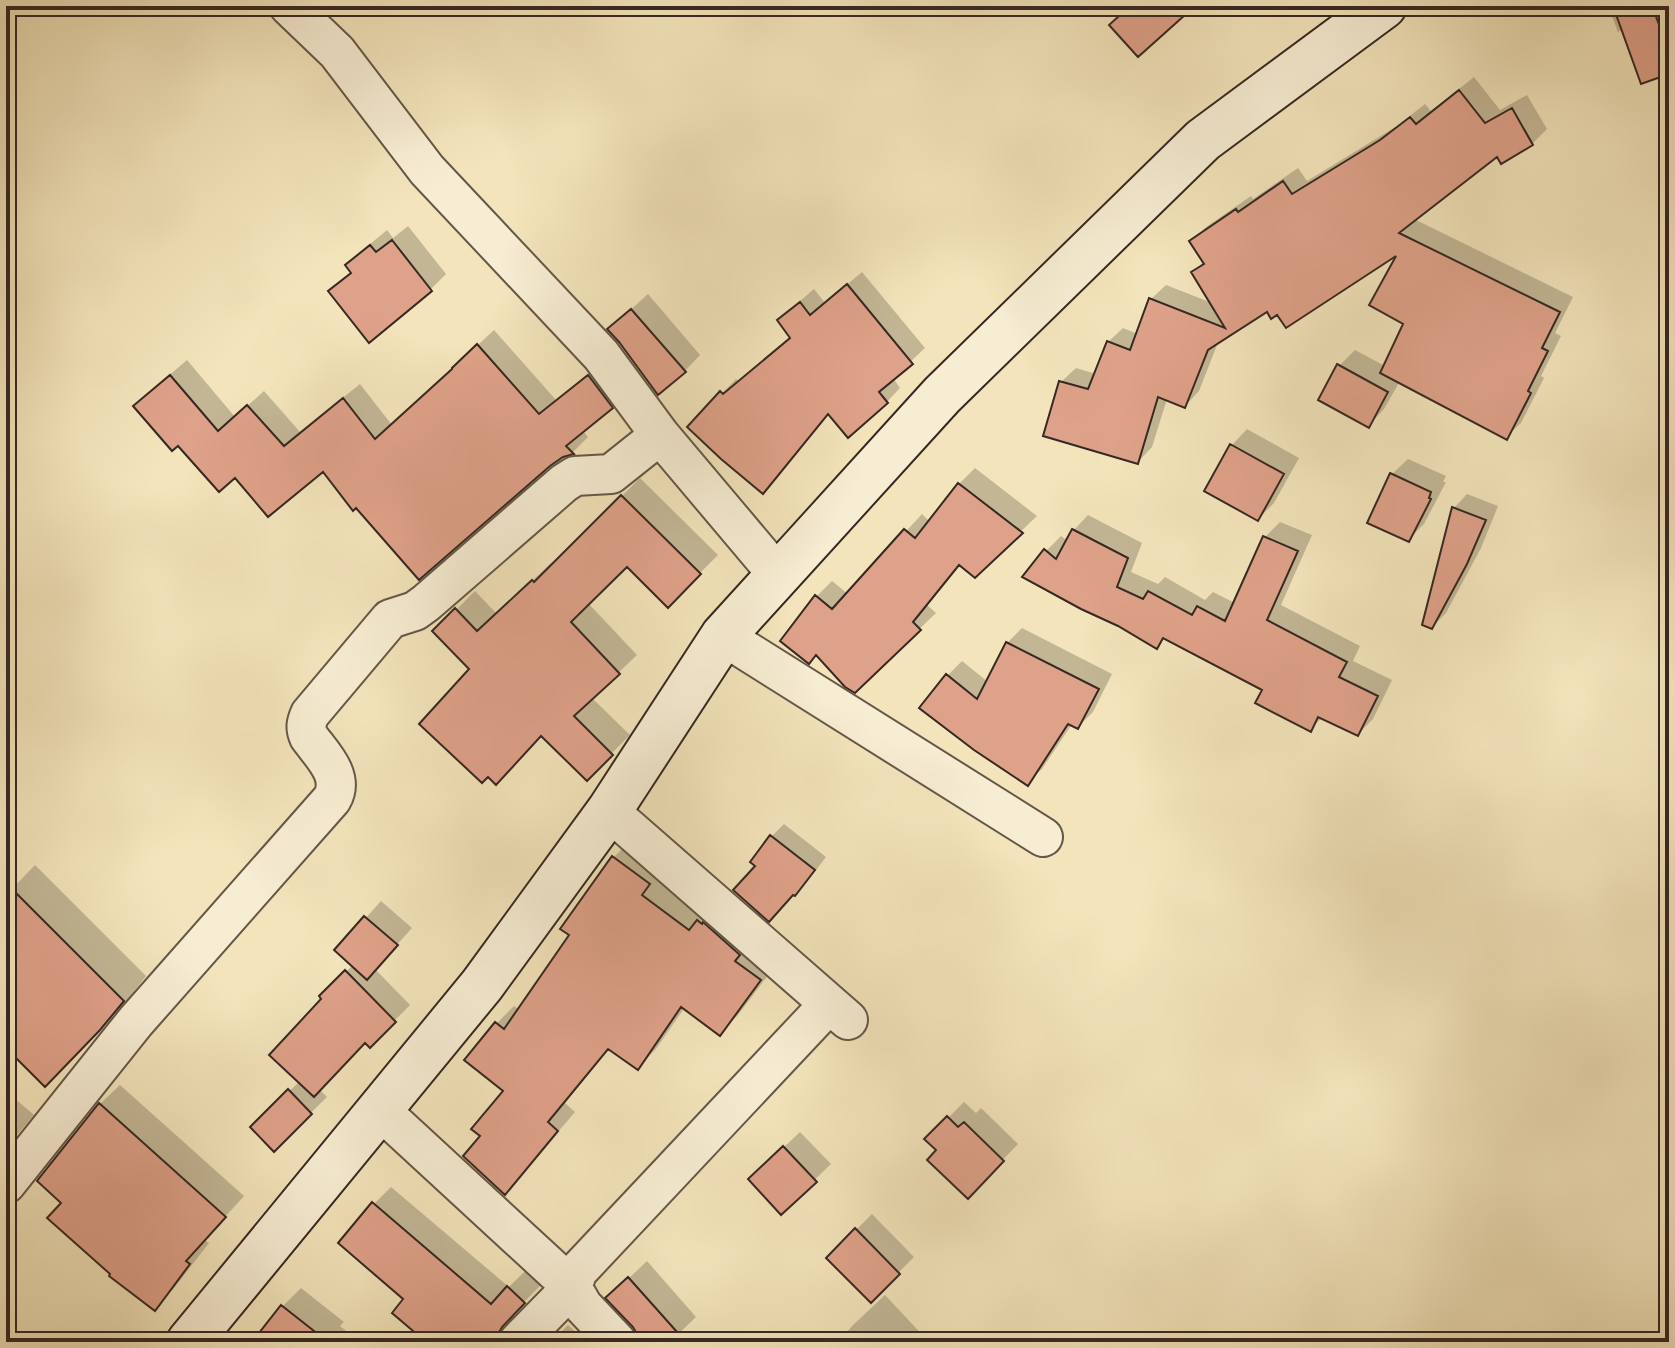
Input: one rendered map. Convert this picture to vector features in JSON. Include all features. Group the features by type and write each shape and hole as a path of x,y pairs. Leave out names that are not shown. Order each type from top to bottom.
{"main road":[{"path":"189,1342 482,985 609,811 723,636 942,395 1203,140 1384,6"}],"street":[{"path":"289,6 337,52 427,170 601,355 660,435 778,575"},
{"path":"6,1184 136,1021 332,799 337,790 335,774 309,737 306,723 310,714 390,619 415,611 426,603 564,483 575,476 611,474 660,435"},
{"path":"723,636 1043,837"},
{"path":"518,1342 572,1287 578,1271 838,1012 609,811"},
{"path":"380,1110 572,1287 583,1306 617,1342"}],"building":[{"path":"1130,6 1195,6 1138,57 1109,25"},
{"path":"1613,6 1652,6 1669,51 1669,74 1641,84"},
{"path":"1459,90 1485,123 1512,108 1533,145 1501,164 1497,157 1399,233 1560,312 1542,348 1548,351 1528,391 1531,393 1507,440 1380,373 1403,324 1369,305 1396,256 1286,328 1277,315 1271,319 1267,312 1208,350 1185,408 1158,397 1138,464 1043,436 1059,381 1088,389 1107,341 1130,350 1149,298 1225,328 1191,272 1204,264 1189,241 1283,181 1292,194 1380,140 1410,117 1416,124"},
{"path":"392,240 432,291 369,343 328,291 351,273 345,265 370,245 376,252"},
{"path":"847,284 913,364 879,392 888,403 848,438 828,414 763,494 687,427 720,391 723,394 790,338 777,320 800,302 810,315"},
{"path":"631,309 686,372 658,395 607,329"},
{"path":"477,344 539,414 588,375 613,408 566,446 574,454 550,466 419,580 356,508 353,511 323,472 268,517 235,478 219,492 178,446 172,451 133,406 170,375 218,431 247,405 284,446 343,398 375,439"},
{"path":"1337,364 1388,392 1369,428 1318,400"},
{"path":"1230,444 1284,474 1258,521 1204,491"},
{"path":"1390,473 1431,492 1431,499 1409,542 1367,523"},
{"path":"958,483 1023,533 975,578 959,565 913,622 921,630 855,693 845,687 816,655 809,664 780,641 815,595 832,609 904,529 915,538"},
{"path":"621,495 701,574 668,608 627,567 571,622 620,674 574,716 613,755 587,781 541,736 496,785 488,777 482,783 419,724 469,669 432,631 455,608 477,631 532,580 534,582"},
{"path":"1452,507 1486,520 1467,564 1432,629 1422,625"},
{"path":"1072,529 1128,558 1117,587 1143,599 1148,591 1192,615 1197,606 1225,621 1263,536 1298,551 1267,620 1347,662 1339,677 1378,696 1358,736 1318,717 1311,732 1255,703 1262,690 1163,638 1157,649 1022,577 1044,549 1056,559"},
{"path":"1006,642 1099,689 1078,729 1068,724 1028,786 919,708 946,674 977,699"},
{"path":"770,835 815,870 769,922 733,890 755,866 750,862"},
{"path":"612,856 650,884 642,895 689,930 697,920 703,922 740,955 735,961 761,980 720,1036 681,1007 638,1070 608,1049 548,1122 558,1131 505,1195 463,1156 480,1136 471,1129 503,1091 464,1060 495,1022 504,1029 569,935 560,929"},
{"path":"6,883 124,1001 45,1087 6,1048"},
{"path":"364,916 398,945 367,980 334,950"},
{"path":"345,970 396,1022 370,1048 365,1043 314,1097 269,1055"},
{"path":"288,1089 312,1114 274,1152 250,1127"},
{"path":"99,1103 226,1217 186,1261 190,1264 155,1311 109,1276 47,1218 61,1203 37,1181"},
{"path":"947,1116 958,1127 964,1122 1004,1161 968,1199 927,1160 936,1150 924,1139"},
{"path":"783,1146 817,1182 781,1215 748,1179"},
{"path":"372,1202 491,1304 507,1286 525,1303 502,1327 497,1342 426,1342 392,1313 403,1299 338,1243"},
{"path":"855,1228 900,1274 871,1303 826,1258"},
{"path":"628,1277 686,1342 639,1342 633,1327 605,1298"},
{"path":"281,1305 328,1342 252,1342"}]}
